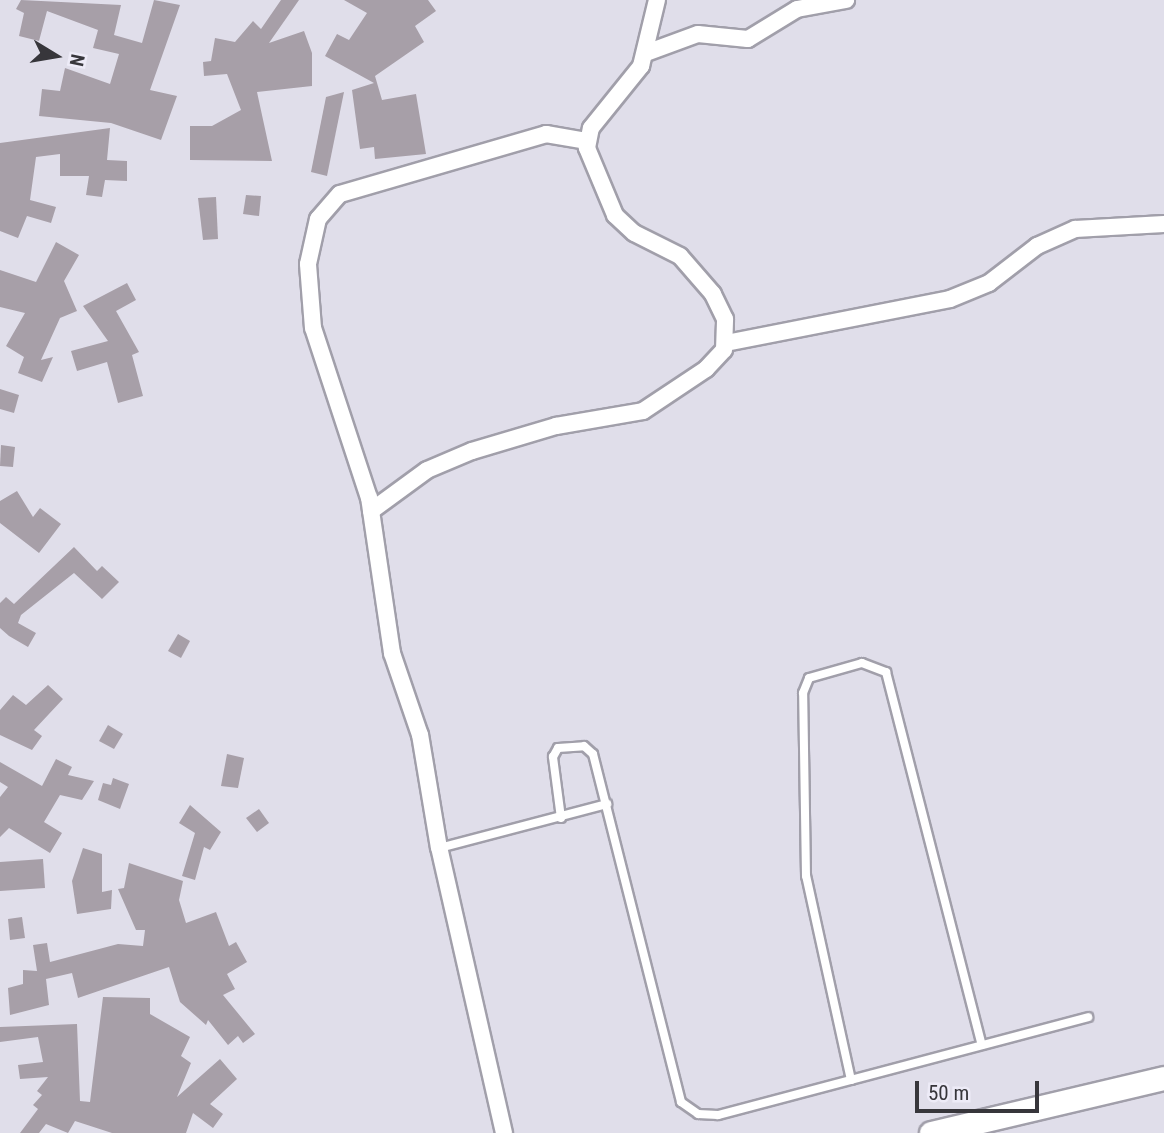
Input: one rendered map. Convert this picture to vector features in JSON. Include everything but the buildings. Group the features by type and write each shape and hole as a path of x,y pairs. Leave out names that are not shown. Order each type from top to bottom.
{"street":[{"path":"587,141 646,53 657,0"},
{"path":"646,53 698,34 748,39 797,9 846,0"},
{"path":"504,1133 439,848 420,735 392,653 371,510 317,343 307,293 310,246 324,206 340,194 546,134 587,141"},
{"path":"587,141 615,215 634,233 690,265 720,307 726,343"},
{"path":"371,510 427,470 472,451 556,426 643,411 706,369 726,343 950,299 989,283 1037,246 1074,229 1164,224"},
{"path":"930,1133 986,1127 1164,1078"}],"lane":[{"path":"851,1080 806,876 803,693 808,678 862,663 887,672 982,1045"},
{"path":"561,818 552,768 555,752 565,746 584,746 593,754 607,804 684,1107 718,1115 1088,1017"},
{"path":"439,848 607,804"}]}
